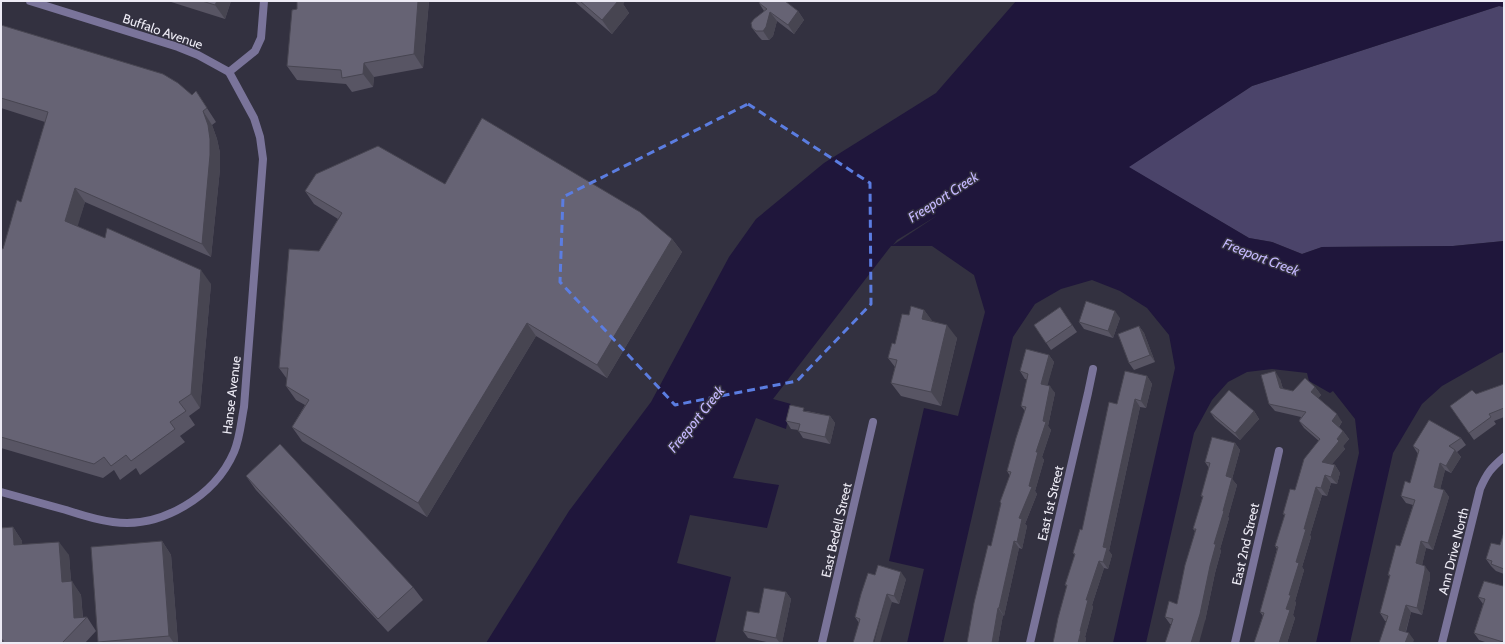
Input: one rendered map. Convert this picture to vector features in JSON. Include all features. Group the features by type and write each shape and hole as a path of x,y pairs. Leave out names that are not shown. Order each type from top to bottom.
{"street":[{"name":"Buffalo Avenue","path":"30,1 178,47 198,55 229,72"},
{"path":"229,72 255,51 261,38 264,1"},
{"name":"Hanse Avenue","path":"1,492 97,519 133,523 150,520 181,509 207,491 224,471 234,452 239,437 244,407 263,158 260,137 254,118 229,72"},
{"name":"East 1st Street","path":"1030,643 1086,401 1092,369"},
{"name":"East Bedell Street","path":"822,643 873,422"},
{"name":"East 2nd Street","path":"1235,643 1278,451"},
{"name":"Ann Drive North","path":"1442,643 1480,489 1486,475 1492,467 1504,457"}],"highlighted area":[{"path":"748,104 870,183 871,304 797,381 675,405 560,282 563,197"}],"shaded area":[{"path":"1499,6 1504,7 1504,241 1453,246 1322,247 1302,254 1272,242 1249,238 1128,167 1252,86"}],"water":[{"name":"Freeport Creek","path":"1016,1 1504,1 1504,7 1499,6 1252,86 1129,167 1249,238 1272,242 1302,254 1322,247 1453,246 1504,241 1504,352 1442,386 1422,404 1393,453 1350,643 1316,643 1359,453 1355,419 1333,391 1330,393 1309,381 1307,373 1272,369 1247,372 1228,382 1212,400 1194,433 1146,643 1113,643 1175,368 1169,335 1147,308 1120,291 1092,280 1061,289 1035,304 1013,337 943,643 907,643 924,569 889,561 924,408 958,416 985,312 974,275 932,246 891,246 773,399 791,404 786,429 756,418 733,478 779,485 767,528 690,515 677,563 731,577 715,643 486,643 569,511 651,402 729,257 756,219 824,163 936,93","holes":["938,215 893,245 897,240"]}],"building":[{"path":"202,1 217,1 215,5"},
{"path":"297,1 418,1 414,54 364,63 363,74 342,78 341,70 287,66 292,10 297,9"},
{"path":"580,1 618,1 602,20"},
{"path":"760,1 785,1 798,11 788,25 770,12 766,27 763,31 756,31 752,28 751,23 767,9 759,3"},
{"path":"1,25 163,74 178,83 192,95 196,91 207,108 203,111 208,125 210,155 202,244 75,188 65,221 105,238 107,228 201,270 191,394 179,402 186,411 170,422 175,429 131,461 126,455 111,466 104,457 94,464 1,437 1,248 3,249 17,200 21,202 48,112 1,98"},
{"path":"482,118 640,212 672,239 597,365 527,323 418,503 292,427 309,400 286,386 288,368 279,368 289,249 319,251 342,213 305,191 316,174 378,146 445,184"},
{"path":"1086,301 1115,311 1108,331 1079,322"},
{"path":"911,306 924,310 922,319 947,325 931,392 891,383 897,360 888,358 892,343 895,344 902,314 909,315"},
{"path":"1060,307 1072,325 1046,343 1034,325"},
{"path":"1139,326 1150,355 1129,363 1118,334"},
{"path":"1026,349 1049,355 1041,384 1050,386 1043,421 1046,422 1036,452 1038,452 1029,486 1032,487 1019,518 1022,519 1017,542 1014,541 998,608 992,643 967,643 974,603 988,545 991,546 1000,502 1011,472 1007,471 1026,407 1021,406 1028,374 1020,371"},
{"path":"1125,371 1147,376 1141,401 1135,399 1103,547 1107,548 1103,562 1099,561 1086,600 1088,600 1078,643 1053,643 1067,585 1065,585 1075,554 1073,553 1080,529 1082,530 1109,402 1117,404"},
{"path":"1275,371 1280,388 1293,391 1305,378 1315,387 1311,392 1337,414 1332,421 1343,431 1337,439 1339,441 1322,462 1335,465 1331,477 1325,475 1321,488 1316,487 1296,562 1299,563 1286,609 1290,610 1279,643 1254,643 1264,613 1260,612 1278,547 1275,546 1285,514 1283,514 1290,489 1295,490 1304,459 1320,439 1299,421 1306,412 1269,404 1261,375"},
{"path":"1504,384 1504,408 1489,414 1491,417 1469,433 1450,406 1472,390 1476,394"},
{"path":"1229,390 1254,411 1235,433 1210,412"},
{"path":"790,405 804,408 803,411 830,416 825,437 798,431 800,424 786,421"},
{"path":"1429,420 1461,438 1449,446 1455,450 1446,466 1440,463 1434,487 1444,490 1428,543 1421,541 1416,563 1425,566 1425,570 1417,608 1406,605 1399,630 1409,633 1405,643 1379,643 1388,616 1380,613 1390,575 1388,575 1396,545 1400,546 1415,500 1401,496 1405,481 1410,483 1419,450 1413,446"},
{"path":"1212,437 1235,443 1226,476 1232,478 1214,544 1216,544 1200,614 1191,643 1165,643 1173,619 1165,617 1169,601 1177,604 1185,565 1196,529 1193,529 1203,496 1201,496 1210,463 1205,462"},
{"path":"280,444 413,587 378,619 246,476"},
{"path":"13,527 14,545 59,542 62,582 72,581 74,618 87,617 62,643 3,643 3,640 1,640 1,528"},
{"path":"1504,532 1504,569 1491,564 1492,561 1486,559 1491,543 1500,545"},
{"path":"162,541 169,636 98,642 91,547"},
{"path":"878,565 901,572 894,596 887,594 873,643 853,643 860,619 855,617 861,594 868,573 875,575"},
{"path":"1484,581 1503,586 1504,583 1503,642 1474,633 1485,599 1478,597"},
{"path":"764,588 786,592 776,638 743,631 747,611 759,613"}]}
